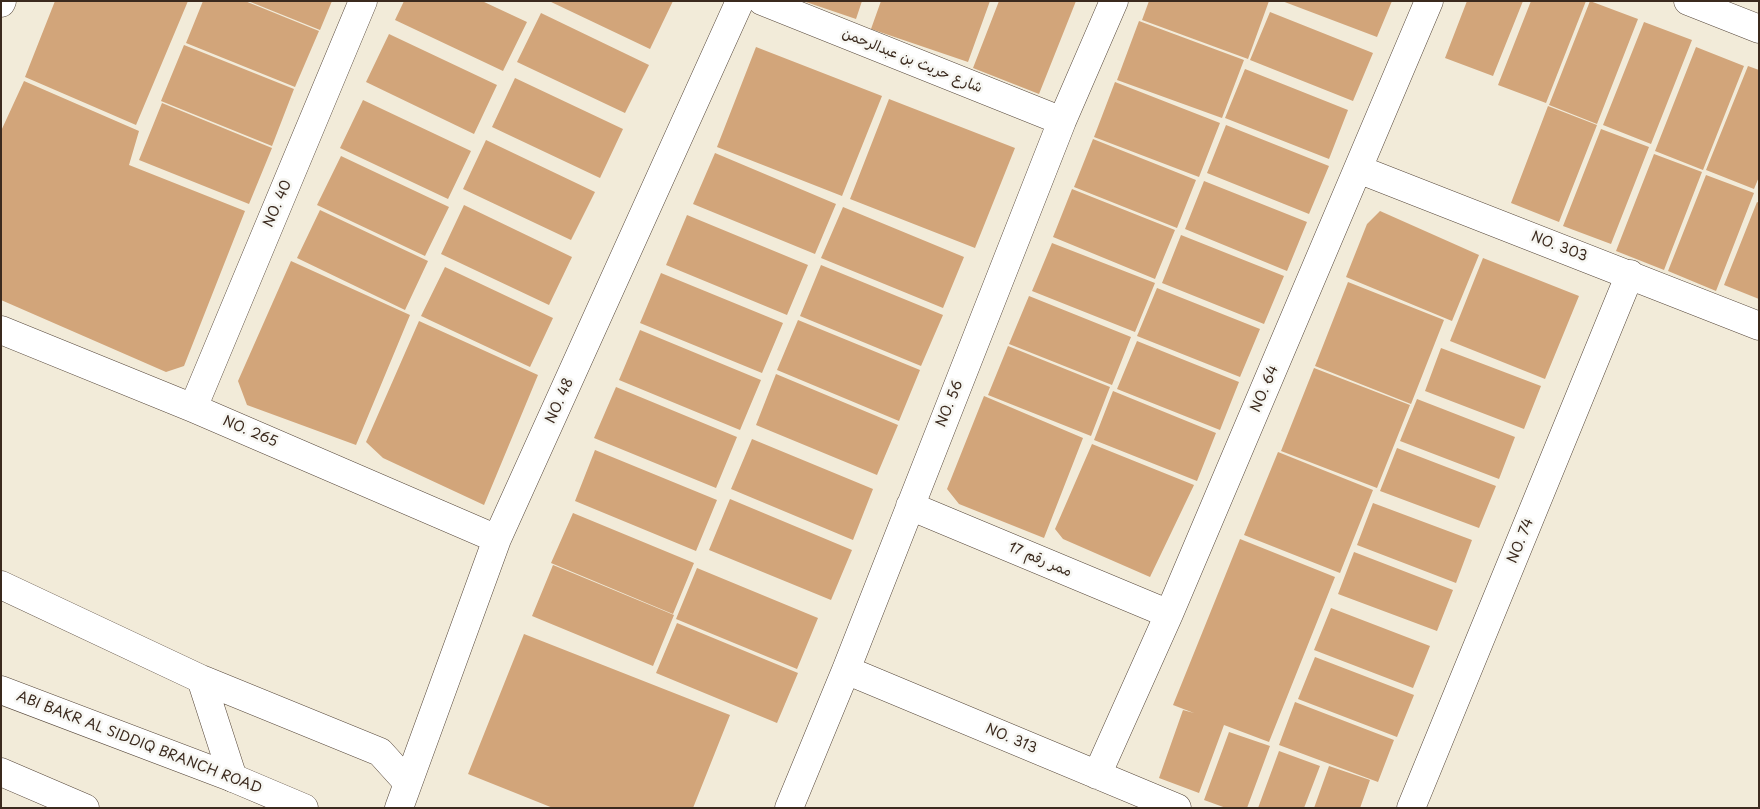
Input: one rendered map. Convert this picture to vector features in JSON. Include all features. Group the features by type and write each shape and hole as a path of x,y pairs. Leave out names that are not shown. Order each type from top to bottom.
{"street":[{"name":"NO. 40","path":"193,408 363,1"},
{"name":"NO. 48","path":"399,808 497,539 740,1"},
{"name":"شارع حريث بن عبدالرحمن","path":"762,1 1062,121"},
{"name":"NO. 56","path":"789,808 846,670 1062,121 1114,1"},
{"name":"NO. 64","path":"1097,775 1169,614 1429,1"},
{"path":"1688,1 1759,29"},
{"name":"NO. 303","path":"1358,169 1759,326"},
{"name":"NO. 74","path":"1411,808 1630,274"},
{"name":"NO. 265","path":"1,330 193,408 497,539"},
{"name":"ممر رقم 17","path":"910,506 1169,614"},
{"path":"9,595 200,679 380,752 408,782"},
{"name":"NO. 313","path":"846,670 1177,808"},
{"path":"200,679 233,778"},
{"name":"ABI BAKR AL SIDDIQ BRANCH ROAD","path":"1,690 233,778 304,808"},
{"path":"1,772 85,808"}],"building":[{"path":"55,1 188,1 136,125 25,77"},
{"path":"203,1 245,1 319,31 295,87 186,43"},
{"path":"248,1 332,1 320,30"},
{"path":"404,1 482,1 527,22 503,71 395,20"},
{"path":"549,1 673,1 650,49"},
{"path":"803,1 862,1 856,19"},
{"path":"881,1 990,1 968,62 871,29"},
{"path":"999,1 1076,1 1039,94 973,68"},
{"path":"1149,1 1269,1 1248,59 1142,20"},
{"path":"1282,1 1392,1 1377,37"},
{"path":"1467,1 1523,1 1493,76 1445,58"},
{"path":"1531,1 1586,1 1546,103 1498,85"},
{"path":"1590,1 1638,19 1597,124 1549,105"},
{"path":"1270,12 1373,53 1353,101 1250,60"},
{"path":"541,13 649,65 625,113 517,62"},
{"path":"1139,21 1244,60 1222,118 1117,80"},
{"path":"1644,22 1692,40 1651,144 1603,125"},
{"path":"389,34 497,85 474,134 366,82"},
{"path":"184,45 294,89 272,146 161,101"},
{"path":"756,47 882,96 842,196 717,147"},
{"path":"1696,47 1744,66 1703,170 1655,151"},
{"path":"1748,66 1759,70 1759,177 1754,189 1706,170"},
{"path":"1245,69 1348,110 1329,159 1225,118"},
{"path":"515,78 623,129 600,178 492,127"},
{"path":"24,81 139,131 129,165 245,211 184,366 166,372 1,300 1,131"},
{"path":"1115,82 1220,123 1199,177 1094,137"},
{"path":"889,99 1015,148 975,248 850,199"},
{"path":"363,100 471,151 448,199 340,148"},
{"path":"162,103 272,148 249,204 139,160"},
{"path":"1548,106 1597,125 1559,222 1511,203"},
{"path":"1226,125 1329,166 1309,214 1207,173"},
{"path":"1601,129 1649,147 1611,244 1563,226"},
{"path":"1093,139 1196,180 1177,228 1074,187"},
{"path":"486,140 595,192 571,240 463,189"},
{"path":"715,153 836,204 815,254 693,204"},
{"path":"1654,154 1702,172 1664,270 1616,251"},
{"path":"341,156 449,207 425,256 317,205"},
{"path":"1706,175 1754,193 1716,291 1668,271"},
{"path":"1204,181 1307,222 1287,271 1185,229"},
{"path":"1072,189 1175,230 1155,279 1053,237"},
{"path":"1757,202 1759,203 1759,299 1724,285"},
{"path":"464,205 572,257 549,305 441,254"},
{"path":"843,207 964,257 943,308 821,258"},
{"path":"320,210 428,261 405,310 297,258"},
{"path":"1380,211 1479,255 1452,321 1346,277 1367,224"},
{"path":"687,215 808,265 787,315 666,265"},
{"path":"1181,235 1284,276 1264,324 1162,283"},
{"path":"1052,243 1155,283 1135,332 1032,291"},
{"path":"1483,258 1579,296 1545,379 1450,341"},
{"path":"291,261 410,315 356,445 247,405 238,381"},
{"path":"821,265 943,315 921,366 800,316"},
{"path":"445,267 553,318 530,367 421,316"},
{"path":"661,273 783,323 762,373 640,323"},
{"path":"1348,282 1444,320 1411,404 1315,366"},
{"path":"1157,288 1260,329 1240,377 1137,336"},
{"path":"1029,296 1131,337 1112,385 1009,344"},
{"path":"798,320 920,370 899,421 777,370"},
{"path":"419,321 538,375 484,505 383,458 366,442"},
{"path":"640,330 761,380 740,430 619,380"},
{"path":"1137,341 1239,382 1220,430 1117,389"},
{"path":"1008,346 1110,387 1091,436 988,395"},
{"path":"1441,348 1541,386 1524,429 1425,391"},
{"path":"1314,368 1410,405 1377,488 1281,451"},
{"path":"776,374 898,425 877,475 756,425"},
{"path":"616,387 737,437 716,488 594,438"},
{"path":"1113,391 1216,433 1197,481 1094,440"},
{"path":"984,396 1083,438 1044,538 959,504 947,489"},
{"path":"1417,399 1515,437 1499,479 1400,441"},
{"path":"752,439 873,489 853,540 731,489"},
{"path":"1092,444 1194,485 1150,577 1063,539 1055,529"},
{"path":"1397,448 1496,486 1479,528 1380,491"},
{"path":"595,450 717,500 696,551 575,501"},
{"path":"1278,452 1373,490 1340,573 1244,535"},
{"path":"730,499 852,550 831,600 709,550"},
{"path":"1373,503 1472,540 1456,583 1357,545"},
{"path":"573,513 694,563 673,614 551,563"},
{"path":"1240,539 1335,577 1269,742 1224,725 1199,793 1159,778 1183,710 1194,713 1173,705"},
{"path":"1354,552 1453,590 1437,631 1338,594"},
{"path":"553,565 674,615 653,666 532,616"},
{"path":"697,568 818,618 797,669 676,619"},
{"path":"1331,608 1430,646 1413,688 1314,650"},
{"path":"677,623 798,673 777,723 656,673"},
{"path":"524,634 730,715 693,808 553,808 468,774"},
{"path":"1315,657 1414,695 1397,737 1298,699"},
{"path":"1295,702 1394,740 1378,782 1279,745"},
{"path":"1229,732 1270,746 1247,808 1226,808 1204,800"},
{"path":"1279,751 1320,766 1304,808 1258,808"},
{"path":"1329,766 1370,780 1360,808 1314,808"}]}
